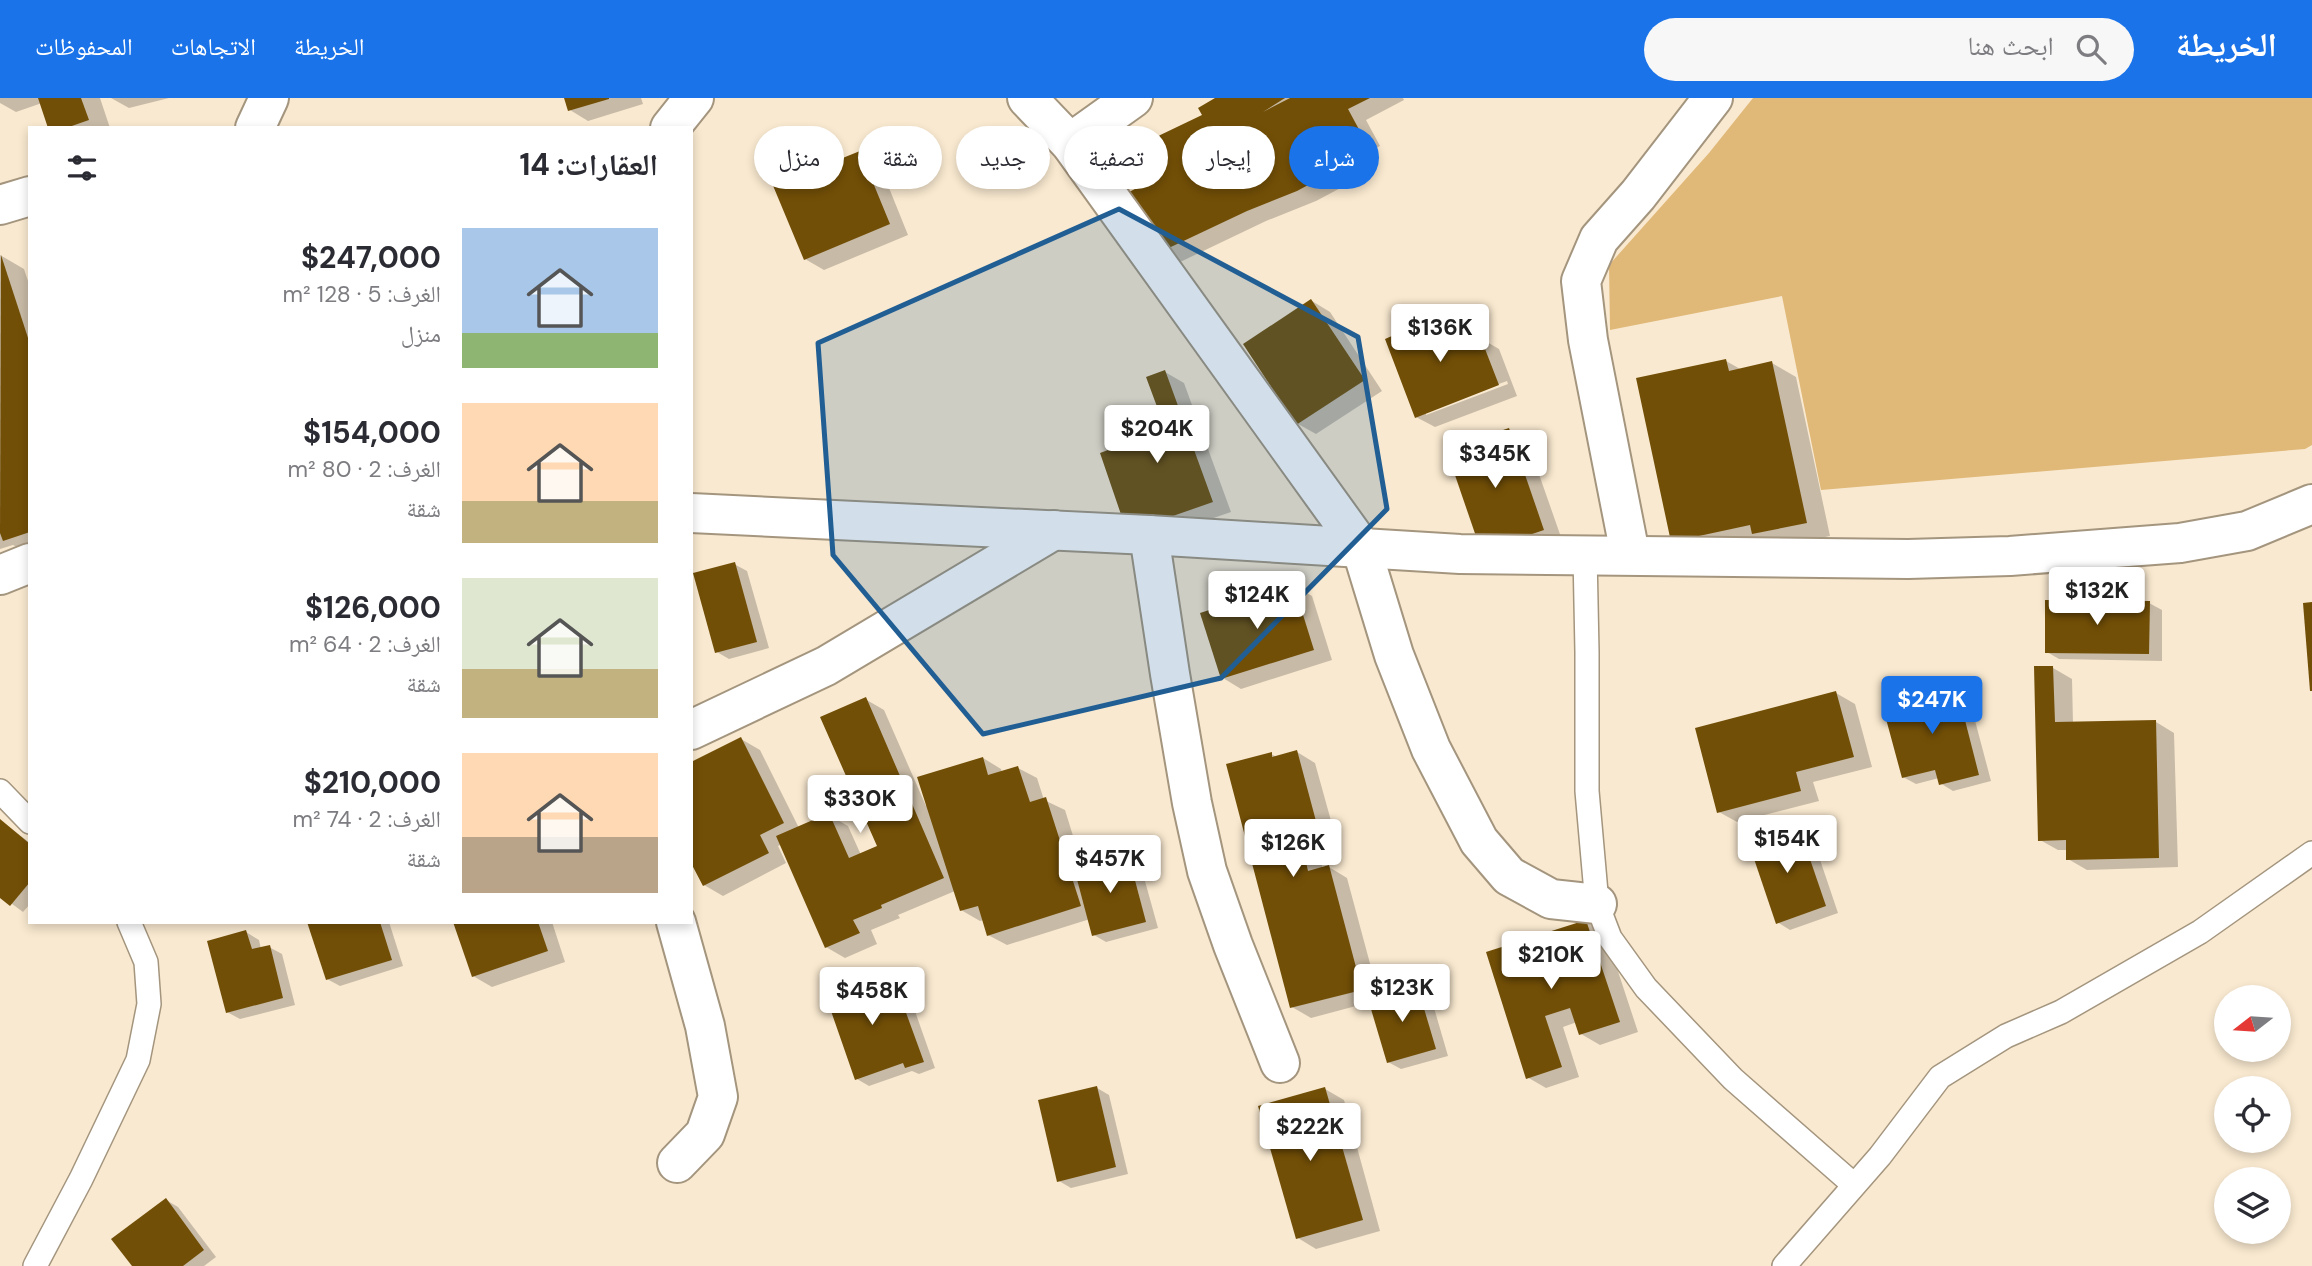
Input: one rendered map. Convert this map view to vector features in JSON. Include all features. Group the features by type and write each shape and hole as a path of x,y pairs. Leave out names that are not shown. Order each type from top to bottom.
{"street":[{"path":"256,126 269,98"},
{"path":"672,126 694,98"},
{"path":"1027,98 1064,136"},
{"path":"1093,126 1133,98"},
{"path":"1630,554 1588,340 1581,281 1599,239 1638,195 1713,98"},
{"path":"1104,189 1361,547 1394,655 1431,749 1479,841 1509,877 1550,899 1597,904"},
{"path":"0,205 28,197"},
{"path":"693,513 1150,534 1460,554 1908,559 2010,556 2180,543 2247,531 2312,504"},
{"path":"693,729 826,666 1054,530"},
{"path":"1150,534 1170,674 1192,803 1207,871 1280,1063"},
{"path":"0,575 28,564"},
{"path":"677,924 705,1026 719,1097 705,1134 677,1163"}],"lane":[{"path":"1585,554 1587,791 1597,904 1610,938 1646,988 1733,1079 1854,1185"},
{"path":"0,791 28,820"},
{"path":"1784,1266 1880,1156 1940,1077 2006,1036 2061,1012 2200,932 2312,853"},
{"path":"35,1266 81,1179 138,1060 149,1004 146,962 130,924"}],"highlighted area":[{"path":"1119,209 1358,337 1387,509 1221,678 983,734 833,555 818,343"}],"shaded area":[{"path":"1753,98 2312,98 2312,445 2305,449 1821,490 1782,296 1610,330 1609,265 1709,153"}],"building":[{"path":"38,98 81,98 89,120 72,126 47,126"},
{"path":"564,98 609,98 609,99 568,111"},
{"path":"1215,98 1285,98 1263,112 1290,98 1370,98 1348,109 1357,126 1289,126 1289,189 1301,189 1156,254 1127,193 1135,189 1168,189 1168,131 1202,115 1198,108"},
{"path":"858,152 858,189 876,189 890,224 804,260 774,189 844,189 844,157"},
{"path":"1,255 28,338 28,533 3,541 0,533"},
{"path":"1311,299 1365,380 1296,425 1243,344"},
{"path":"1452,310 1464,342 1480,336 1499,385 1415,418 1385,339"},
{"path":"1726,359 1729,371 1772,361 1807,523 1752,534 1750,525 1671,542 1636,378"},
{"path":"1165,370 1213,502 1127,532 1100,453 1138,439 1132,421 1159,412 1146,377"},
{"path":"1509,428 1544,530 1481,551 1446,449"},
{"path":"735,562 757,642 715,653 693,573"},
{"path":"1293,583 1314,650 1221,679 1200,613"},
{"path":"2045,600 2150,601 2149,654 2045,653"},
{"path":"2312,602 2312,691 2310,691 2303,603"},
{"path":"2034,666 2053,666 2055,722 2156,720 2159,858 2066,860 2066,840 2038,841"},
{"path":"1956,685 1979,775 1939,785 1935,770 1902,778 1882,704"},
{"path":"1836,691 1854,757 1796,772 1801,791 1717,813 1695,728"},
{"path":"866,697 944,878 853,920 860,933 825,948 776,836 829,813 849,858 877,846 820,717"},
{"path":"741,737 784,823 760,835 769,853 703,886 693,867 693,761"},
{"path":"1297,750 1320,836 1301,840 1308,871 1329,865 1362,990 1290,1008 1226,764 1272,752 1272,757"},
{"path":"983,757 988,775 1018,766 1030,802 1046,797 1081,906 987,936 978,906 960,911 917,777"},
{"path":"0,819 28,842 28,884 10,906 0,898"},
{"path":"1799,827 1826,906 1776,924 1749,844"},
{"path":"1128,854 1146,922 1092,936 1074,868"},
{"path":"1586,920 1620,1022 1579,1035 1570,1008 1545,1016 1562,1067 1526,1079 1486,952"},
{"path":"308,924 381,924 392,960 326,980"},
{"path":"454,924 539,924 548,951 472,977"},
{"path":"246,930 252,949 270,945 283,998 226,1013 207,941"},
{"path":"868,973 876,996 897,988 924,1062 905,1068 903,1063 855,1080 823,988"},
{"path":"1417,985 1436,1049 1387,1063 1368,999"},
{"path":"1097,1086 1116,1167 1057,1182 1038,1100"},
{"path":"1325,1087 1363,1220 1296,1239 1258,1106"},
{"path":"166,1198 204,1250 183,1266 132,1266 111,1239"}]}
